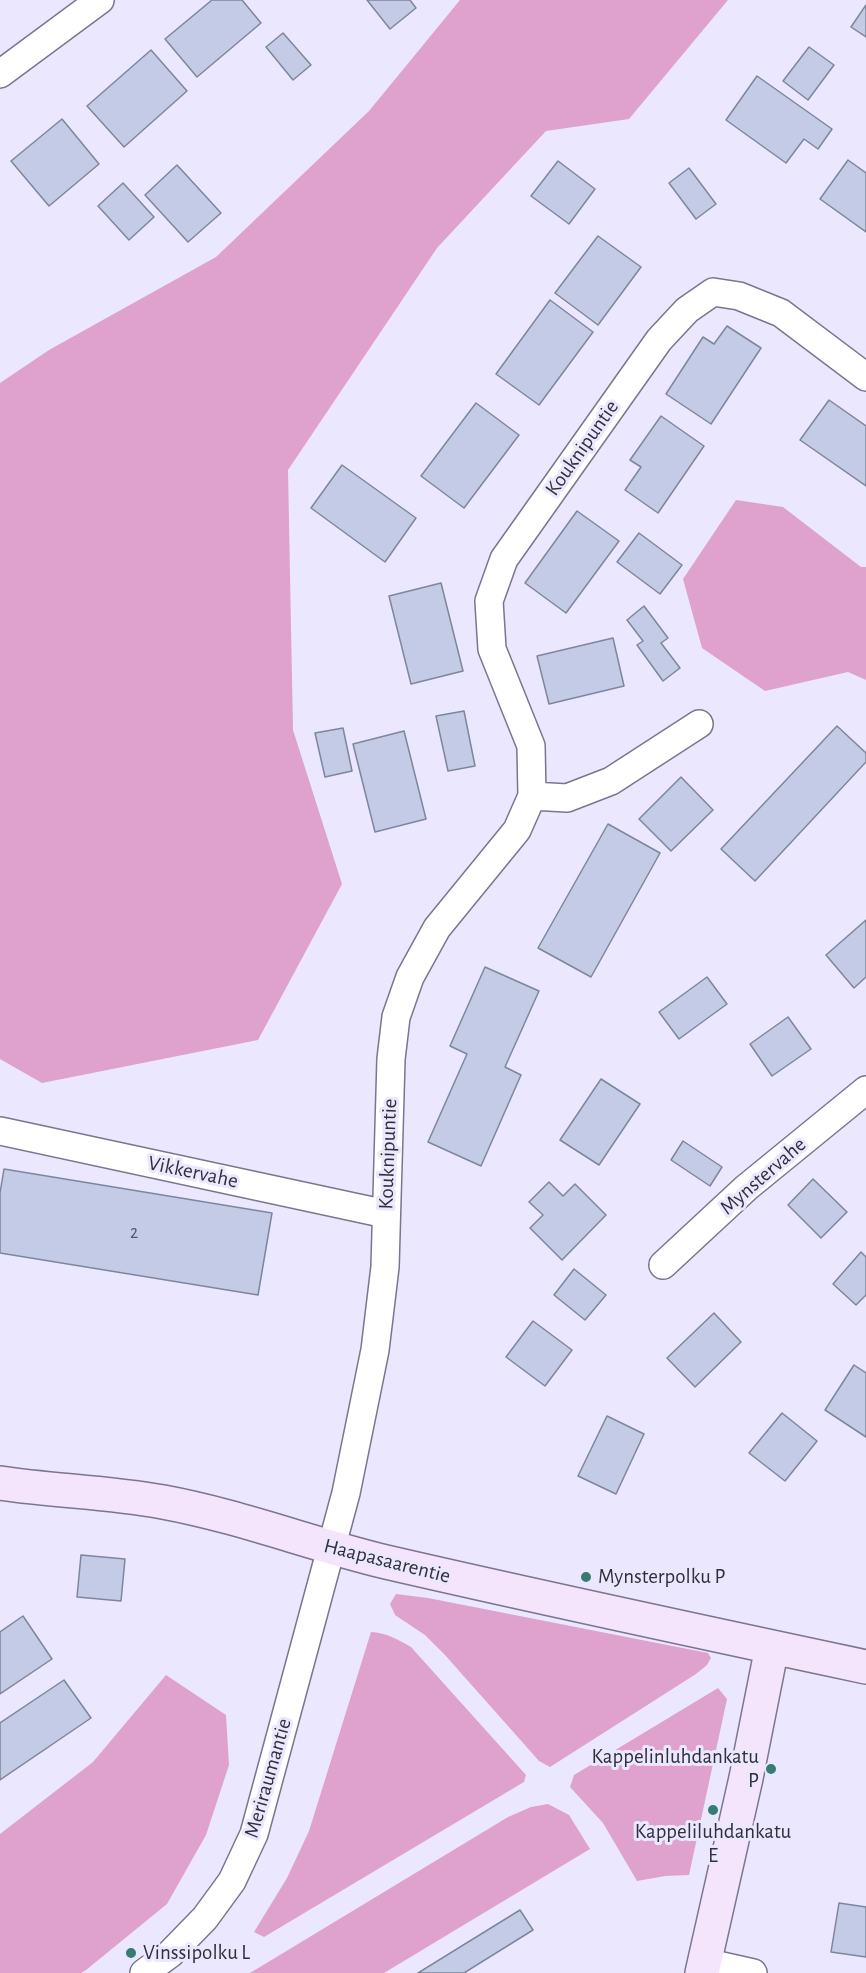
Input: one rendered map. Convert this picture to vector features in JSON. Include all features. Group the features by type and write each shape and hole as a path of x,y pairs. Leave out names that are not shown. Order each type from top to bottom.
{"main road":[{"name":"Haapasaarentie","path":"0,1483 162,1502 237,1520 332,1548 866,1667"},
{"path":"704,1968 772,1647"}],"street":[{"path":"0,74 100,0"},
{"name":"Kouknipuntie","path":"332,1548 346,1493 375,1350 385,1267 391,1059 396,1017 410,977 437,928 518,830 532,796 531,746 492,649 489,601 504,559 660,340 687,310 713,292 739,296 781,313 866,377"},
{"path":"532,796 567,798 611,781 699,724"},
{"name":"Mynstervahe","path":"663,1265 746,1188 866,1090"},
{"name":"Vikkervahe","path":"0,1131 386,1214"},
{"name":"Meriraumantie","path":"144,1973 170,1954 205,1918 232,1881 254,1834 332,1548"},
{"path":"704,1968 753,1973"}],"shaded area":[{"path":"460,0 728,0 629,119 546,131 437,248 288,470 293,730 342,884 258,1040 42,1083 0,1059 0,383 49,350 216,257 369,111"},
{"path":"736,500 783,507 861,567 866,567 866,680 848,672 765,691 702,648 683,579"},
{"path":"396,1594 428,1598 708,1653 711,1658 707,1665 696,1674 550,1767 539,1761 425,1635 395,1615 390,1604"},
{"path":"371,1632 387,1635 411,1647 526,1775 524,1782 264,1937 254,1932 287,1878 309,1831"},
{"path":"166,1675 226,1715 229,1765 206,1835 167,1904 86,1970 81,1973 0,1973 0,1834 93,1762"},
{"path":"718,1688 727,1699 689,1875 637,1881 603,1823 570,1787 574,1775"},
{"path":"548,1804 569,1815 590,1849 384,1973 250,1973 508,1817 531,1807"}],"building":[{"path":"212,0 242,0 261,23 197,77 165,39"},
{"path":"367,0 410,0 416,8 390,29"},
{"path":"866,5 866,37 851,27"},
{"path":"283,33 311,65 293,80 266,47"},
{"path":"809,47 834,65 808,100 783,81"},
{"path":"151,50 187,91 124,147 87,106"},
{"path":"757,76 832,129 818,149 804,139 786,163 726,120"},
{"path":"62,119 99,164 49,206 11,161"},
{"path":"848,160 866,173 866,232 820,199"},
{"path":"558,161 595,189 569,224 531,196"},
{"path":"177,165 221,213 188,242 145,195"},
{"path":"689,168 716,204 696,219 669,183"},
{"path":"123,183 154,217 129,240 98,206"},
{"path":"598,236 641,267 598,325 555,293"},
{"path":"550,300 593,332 539,405 496,374"},
{"path":"727,326 761,348 711,424 666,394 703,337 714,344"},
{"path":"829,400 866,426 866,486 800,440"},
{"path":"476,403 519,435 464,508 421,476"},
{"path":"661,416 704,446 658,513 625,490 641,467 630,460"},
{"path":"342,465 416,518 385,562 311,508"},
{"path":"577,511 619,541 566,613 525,583"},
{"path":"639,533 682,565 660,594 617,562"},
{"path":"441,583 463,671 411,684 389,596"},
{"path":"644,606 668,638 661,643 680,668 663,681 637,645 643,641 627,620"},
{"path":"613,638 624,686 549,704 537,656"},
{"path":"464,711 475,766 448,771 436,716"},
{"path":"837,726 866,753 866,762 755,881 721,849"},
{"path":"343,728 352,771 325,777 315,733"},
{"path":"404,731 426,819 375,832 353,744"},
{"path":"681,777 713,810 671,851 639,819"},
{"path":"608,824 660,853 591,977 538,948"},
{"path":"866,920 866,977 854,988 826,955"},
{"path":"485,967 539,991 505,1067 521,1075 481,1166 428,1142 467,1054 450,1046"},
{"path":"707,977 727,1004 679,1039 659,1012"},
{"path":"788,1017 811,1049 772,1076 750,1044"},
{"path":"601,1079 640,1104 599,1165 560,1140"},
{"path":"683,1141 722,1167 710,1186 671,1160"},
{"path":"4,1169 272,1213 258,1295 0,1253 0,1193"},
{"path":"813,1179 847,1212 821,1238 788,1205"},
{"path":"549,1182 563,1196 575,1184 606,1215 562,1260 530,1228 543,1215 529,1202"},
{"path":"861,1252 866,1257 866,1295 856,1305 833,1284"},
{"path":"574,1269 606,1295 585,1320 554,1295"},
{"path":"714,1313 741,1342 695,1387 667,1358"},
{"path":"533,1321 572,1350 545,1386 506,1357"},
{"path":"854,1365 866,1373 866,1437 825,1410"},
{"path":"782,1413 817,1441 785,1481 749,1453"},
{"path":"607,1416 644,1434 616,1494 578,1476"},
{"path":"81,1555 125,1559 121,1601 77,1597"},
{"path":"23,1616 52,1659 0,1694 0,1632"},
{"path":"64,1680 91,1718 0,1780 0,1723"},
{"path":"839,1903 866,1907 866,1957 831,1952"},
{"path":"520,1910 533,1930 464,1973 418,1973"}],"place":[{"name":"Mynsterpolku P","path":"586,1577"},
{"name":"Kappelinluhdankatu P","path":"771,1769"},
{"name":"Kappeliluhdankatu E","path":"713,1810"},
{"name":"Vinssipolku L","path":"131,1953"}]}
